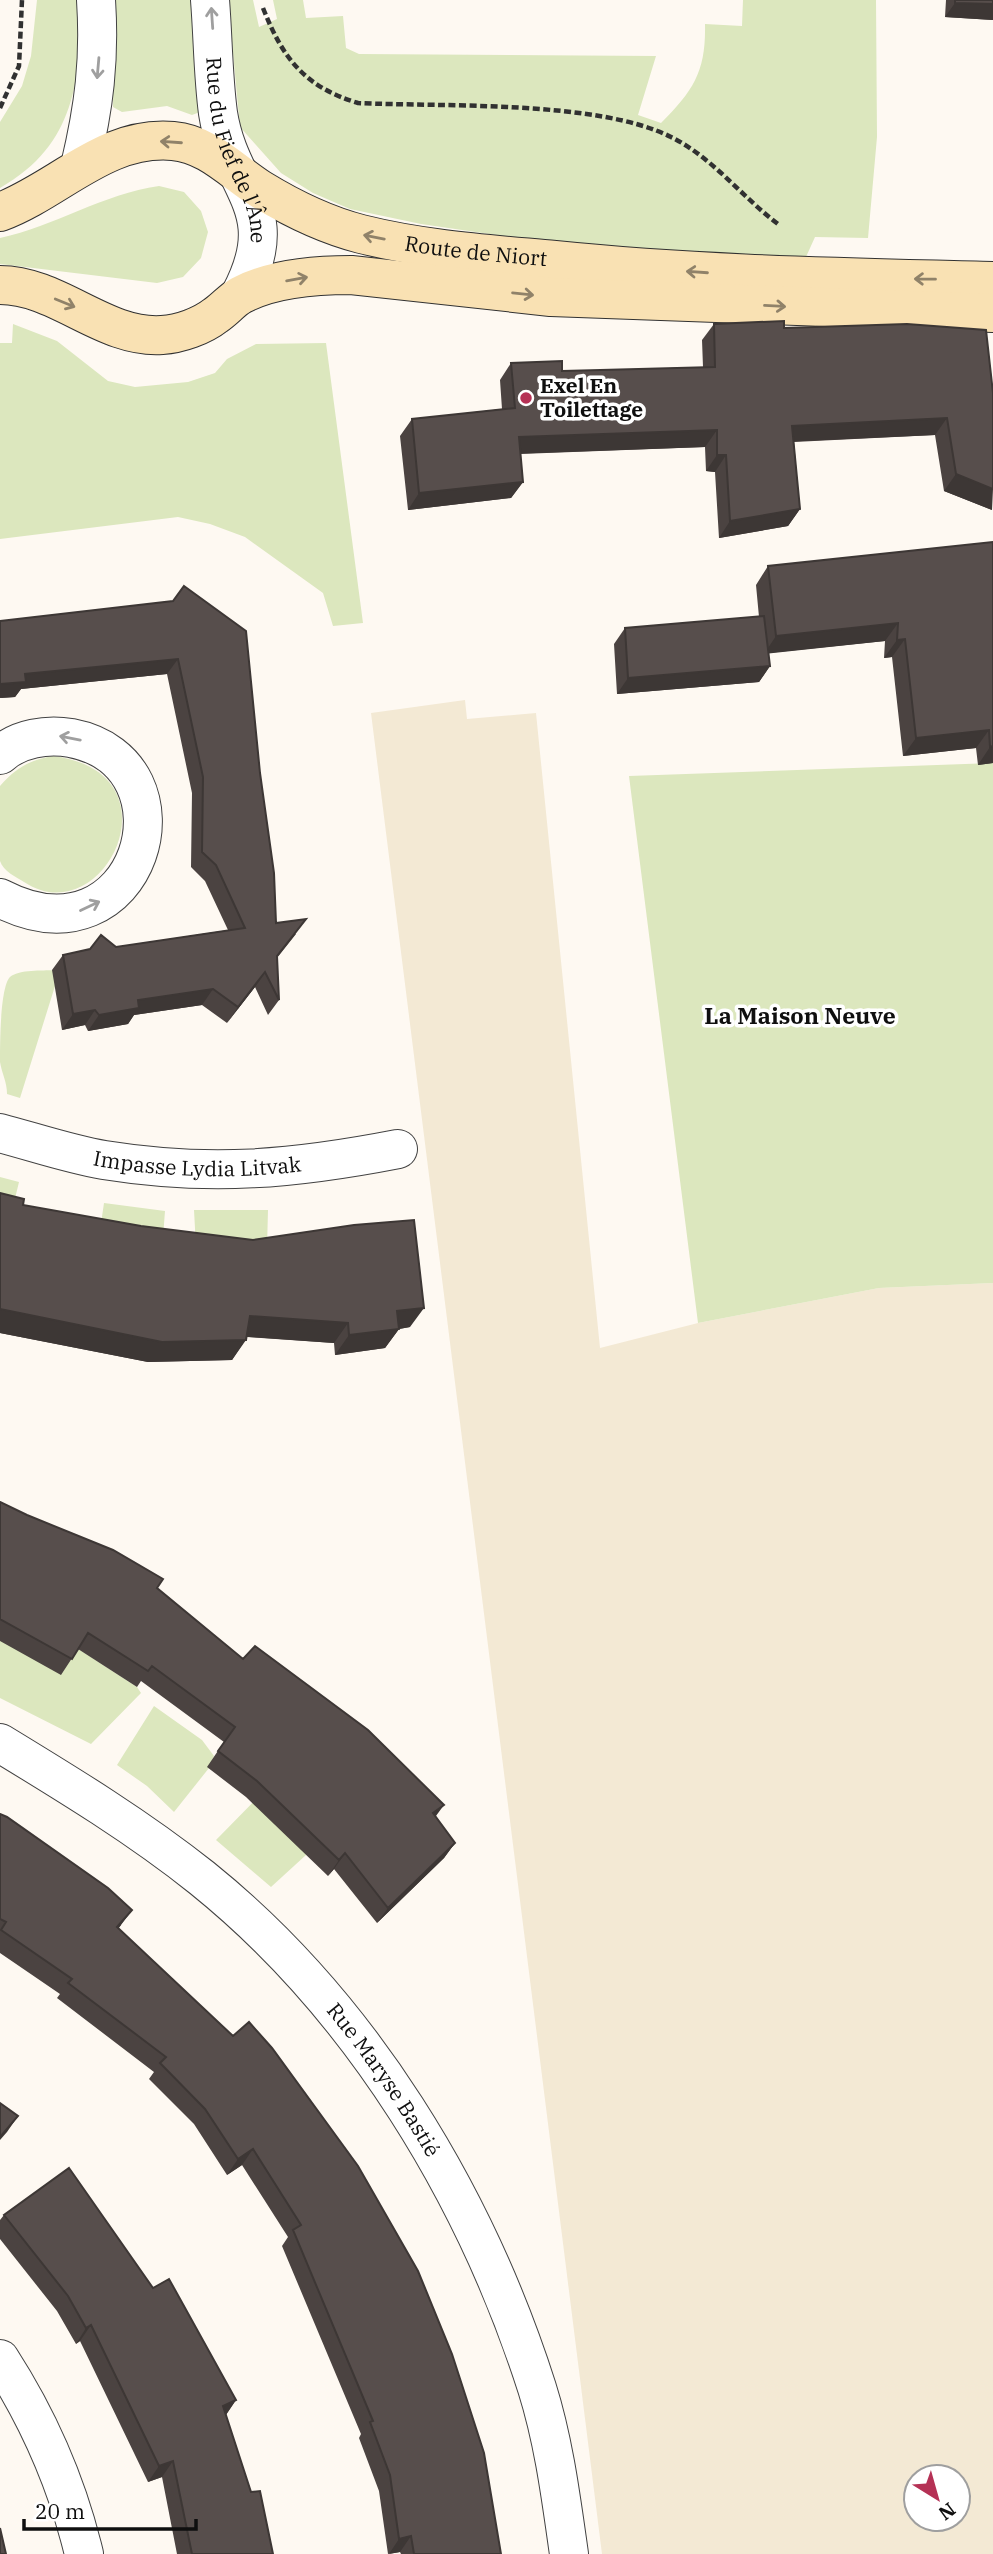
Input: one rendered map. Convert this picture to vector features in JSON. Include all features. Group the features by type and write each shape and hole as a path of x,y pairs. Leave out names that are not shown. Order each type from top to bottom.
{"main road":[{"name":"Route de Niort","path":"0,212 80,166 133,145 174,141 215,156 285,203 321,220 360,234 450,250 628,268 764,276 993,281"},
{"name":"Route de Niort","path":"0,285 38,292 133,333 161,335 186,330 215,317 240,295 288,280 321,275 351,275 551,297 993,313"}],"street":[{"path":"80,166 95,94 99,51 96,0"},
{"name":"Rue du Fief de l'Âne","path":"211,0 218,113 224,140 251,198 259,245 255,267 240,295"},
{"path":"0,755 29,739 57,736 85,741 109,754 129,775 141,800 144,828 139,856 125,880 104,899 79,911 51,915 23,910 0,898"},
{"name":"Impasse Lydia Litvak","path":"0,1133 102,1160 241,1171 314,1165 398,1149"},
{"name":"Rue Maryse Bastié","path":"0,1743 134,1826 204,1880 281,1952 346,2022 405,2107 470,2224 512,2320 537,2389 556,2463 569,2554"},
{"path":"0,2360 40,2426 62,2476 84,2554"}],"path":[{"path":"0,108 19,66 22,0"},
{"path":"260,1 275,38 288,58 309,80 330,95 358,103 562,112 634,122 671,137 700,156 786,230"}],"shaded area":[{"path":"465,700 467,719 536,713 600,1348 698,1323 879,1288 993,1283 993,2554 602,2554 371,713"}],"green space":[{"path":"37,0 83,0 75,83 69,108 45,151 26,171 0,188 0,122 22,86 31,56"},
{"path":"114,0 192,0 200,112 192,115 167,106 122,112 113,107"},
{"path":"228,0 253,0 259,27 277,19 273,0 303,0 306,18 343,16 346,48 359,54 656,56 638,115 661,123 690,90 696,79 703,55 705,24 742,26 743,0 876,0 877,137 868,238 815,237 806,257 691,253 524,239 421,224 350,209 313,193 281,173 240,127"},
{"path":"159,186 184,192 201,211 208,232 201,258 183,277 157,283 0,264 0,238 40,226 118,196"},
{"path":"13,324 57,341 108,381 135,387 188,382 215,373 227,359 256,344 326,343 363,623 333,626 323,593 245,537 210,524 178,517 0,539 0,343 12,343"},
{"path":"53,756 92,768 115,790 122,817 117,845 103,870 81,887 54,892 24,882 7,871 0,861 0,786 24,766"},
{"path":"993,763 993,1283 879,1288 698,1323 629,776"},
{"path":"54,970 55,986 20,1098 7,1094 0,1062 1,1017 7,983 14,974"},
{"path":"0,1177 19,1182 10,1219 0,1216"},
{"path":"104,1203 165,1211 162,1250 99,1237"},
{"path":"194,1210 268,1210 267,1248 196,1247"},
{"path":"0,1640 77,1648 137,1687 141,1693 91,1744 0,1698"},
{"path":"154,1706 202,1740 214,1756 209,1768 174,1812 147,1786 117,1765"},
{"path":"270,1785 306,1855 271,1887 216,1840"}],"building":[{"path":"955,0 993,0 993,4 955,3"},
{"path":"784,321 784,328 907,324 986,330 993,393 993,489 956,474 947,418 792,426 800,509 730,521 726,455 717,455 717,430 519,437 523,482 419,493 412,419 515,408 511,363 562,361 562,371 715,367 714,324"},
{"path":"993,542 993,746 990,747 989,730 916,738 905,639 897,640 898,623 776,636 768,566"},
{"path":"184,586 246,631 260,773 274,873 276,923 306,919 277,956 279,1000 265,972 238,1007 213,989 138,1000 139,1008 99,1015 95,1010 73,1014 63,955 90,949 101,935 116,947 245,928 216,865 202,852 203,777 178,659 25,674 26,682 0,684 0,621 173,601"},
{"path":"764,616 770,666 628,678 625,628"},
{"path":"0,1193 24,1199 23,1205 141,1226 253,1240 354,1225 414,1220 424,1308 397,1311 399,1329 349,1335 348,1323 250,1316 246,1340 162,1342 0,1309"},
{"path":"0,1502 113,1550 163,1579 157,1588 243,1659 255,1646 368,1730 444,1805 433,1813 455,1843 388,1908 345,1853 339,1860 257,1781 218,1751 235,1727 152,1666 148,1671 88,1633 72,1659 0,1619"},
{"path":"0,1814 108,1888 132,1910 117,1927 233,2036 249,2022 272,2048 358,2166 418,2271 452,2354 484,2453 501,2554 414,2554 411,2536 399,2539 390,2475 370,2422 373,2421 293,2230 301,2225 253,2149 238,2159 205,2109 160,2063 166,2057 68,1983 72,1979 1,1930 6,1922 0,1919"},
{"path":"0,2103 18,2116 0,2137"},
{"path":"69,2168 153,2288 169,2279 236,2400 223,2406 251,2492 260,2491 273,2554 192,2554 173,2461 159,2466 91,2325 86,2328 68,2296 4,2215"},
{"path":"0,2528 6,2554 0,2554"}],"place":[{"name":"Exel En Toilettage","path":"526,398"}],"district":[{"name":"La Maison Neuve","path":"800,1016"}]}
